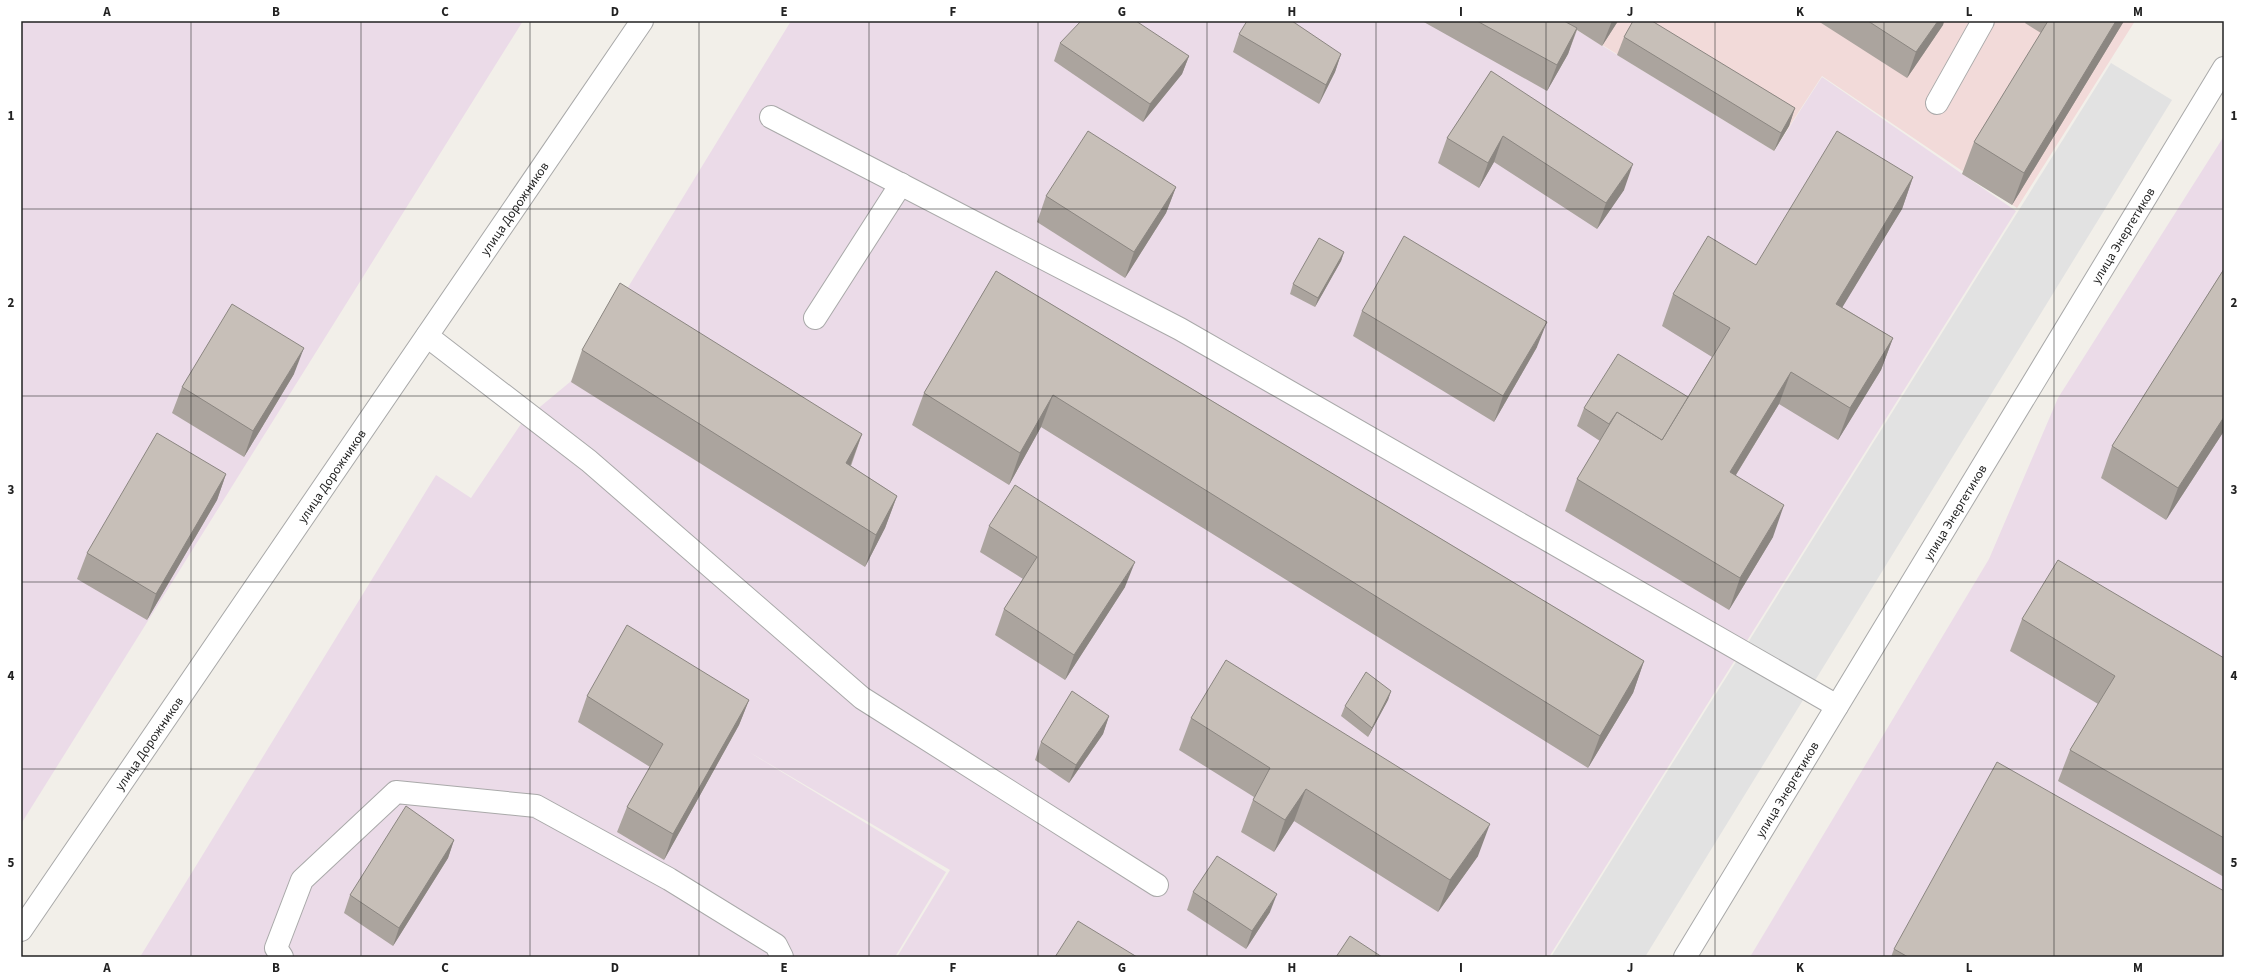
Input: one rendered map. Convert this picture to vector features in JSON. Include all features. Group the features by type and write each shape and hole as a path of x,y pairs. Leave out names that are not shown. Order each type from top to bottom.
{"street":[{"name":"улица Дорожников","path":"21,930 642,21"},
{"path":"1937,103 1983,21"},
{"name":"улица Энергетиков","path":"1685,957 2224,68"},
{"path":"771,117 1180,329 1837,706"},
{"path":"815,318 901,184"},
{"path":"427,336 589,461 862,698 1157,885"},
{"path":"282,957 276,948 302,880 396,792 536,806 669,879 776,945 782,957"}],"shaded area":[{"path":"21,21 523,21 21,824"},
{"path":"791,21 1562,21 1774,151 1822,77 2016,211 1549,957 897,957 950,870 749,752 946,872 895,957 140,957 436,475 471,498 523,421 570,382"},
{"path":"1563,21 2135,21 2017,208 1822,76 1774,150"},
{"path":"2111,63 2172,100 1645,957 1551,957"},
{"path":"2224,136 2224,957 1750,957 1989,559 2058,398"}],"building":[{"path":"1081,21 1136,21 1189,56 1150,104 1060,43"},
{"path":"1247,21 1292,21 1341,54 1326,85 1239,34"},
{"path":"1477,21 1564,21 1577,28 1557,65"},
{"path":"1633,21 1652,21 1795,108 1781,133 1624,37"},
{"path":"1868,21 1938,21 1916,52"},
{"path":"2048,21 2116,21 2024,173 1974,142"},
{"path":"1491,71 1633,164 1606,203 1503,136 1488,163 1447,138"},
{"path":"1088,131 1176,187 1134,252 1046,196"},
{"path":"1837,131 1913,177 1836,304 1893,338 1850,408 1791,372 1730,472 1784,505 1740,578 1577,479 1617,412 1662,440 1730,328 1673,294 1708,236 1756,265"},
{"path":"1404,236 1547,322 1503,396 1362,311"},
{"path":"1319,238 1344,252 1318,298 1293,284"},
{"path":"2224,269 2224,417 2178,488 2112,446"},
{"path":"996,271 1644,661 1600,736 1053,395 1020,453 924,393"},
{"path":"620,283 862,434 846,463 897,496 876,535 582,350"},
{"path":"232,304 304,348 253,431 182,387"},
{"path":"1618,354 1688,397 1662,440 1617,412 1609,424 1584,408"},
{"path":"157,433 226,474 156,594 87,553"},
{"path":"1015,485 1135,562 1074,655 1004,609 1037,557 989,526"},
{"path":"2058,560 2224,658 2224,838 2070,750 2115,676 2022,619"},
{"path":"627,625 749,700 673,834 627,807 663,744 587,696"},
{"path":"1226,660 1490,824 1450,880 1306,789 1285,820 1253,800 1270,768 1191,718"},
{"path":"1366,672 1391,691 1372,728 1345,706"},
{"path":"1072,691 1109,716 1076,765 1041,742"},
{"path":"1997,762 2224,891 2224,957 1908,957 1894,949"},
{"path":"406,806 454,840 399,928 350,895"},
{"path":"1217,856 1277,894 1252,931 1193,892"},
{"path":"1078,921 1137,957 1055,957"},
{"path":"1350,936 1382,957 1336,957"}]}
